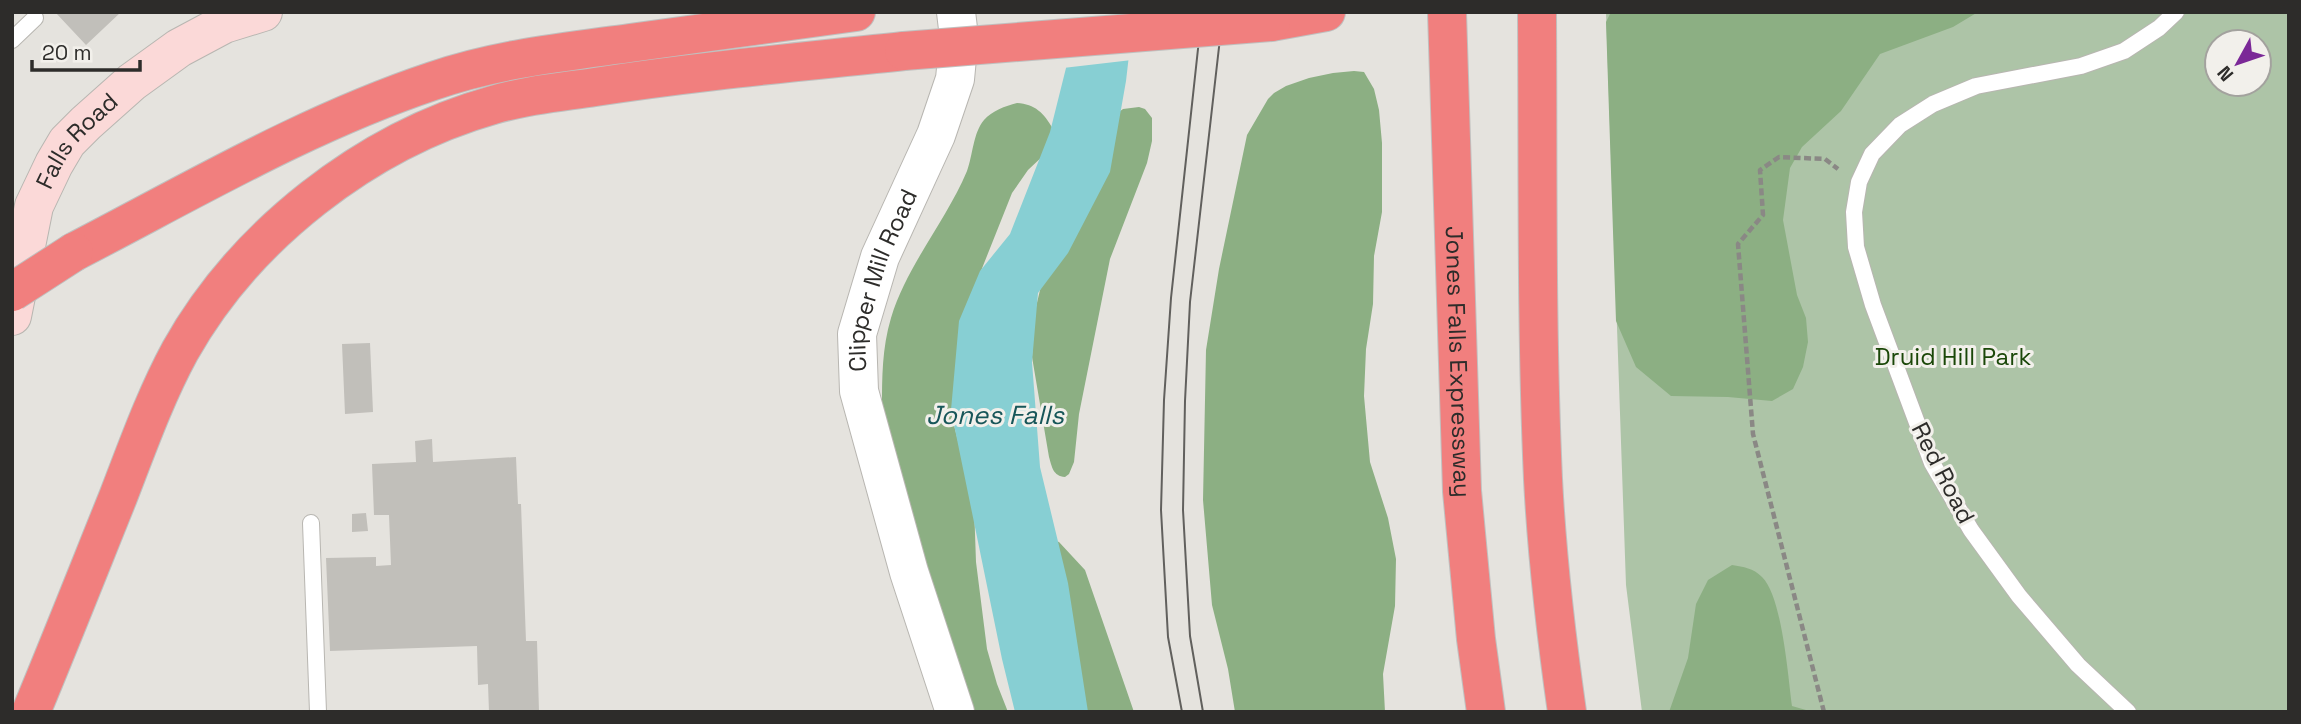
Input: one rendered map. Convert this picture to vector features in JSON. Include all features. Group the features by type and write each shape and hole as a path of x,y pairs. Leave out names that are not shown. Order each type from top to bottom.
{"highway":[{"path":"12,292 74,252 304,132 435,80 515,60 856,12"},
{"path":"31,712 150,415 180,351 216,297 258,249 298,211 345,173 386,148 431,126 495,104 644,79 904,51 1271,22 1326,12"},
{"path":"1537,12 1539,333 1544,480 1555,624 1567,712"},
{"name":"Jones Falls Expressway","path":"1448,24 1462,491 1486,712"}],"main road":[{"name":"Falls Road","path":"12,316 23,206 67,142 132,82 180,48 224,24 263,12"}],"street":[{"name":"Clipper Mill Road","path":"955,712 909,572 859,391 857,334 880,257 936,135 955,79 959,37 957,12"}],"lane":[{"name":"Red Road","path":"2128,712 2078,665 2019,596 1971,530 1932,463 1873,305 1856,247 1854,212 1859,183 1872,154 1900,125 1933,104 1976,86 2081,66 2124,51 2159,28 2176,12"},
{"path":"12,40 34,18"},
{"path":"311,523 318,712"}],"path":[{"path":"1824,712 1753,434 1738,244 1763,215 1760,170 1779,157 1825,159 1859,183"}],"green space":[{"name":"Druid Hill Park","path":"1606,12 2289,12 2289,712 1642,712 1626,585"},
{"path":"1611,12 1978,12 1953,27 1880,54 1841,111 1802,147 1790,168 1783,220 1797,295 1806,318 1808,342 1803,367 1793,389 1772,401 1671,396 1636,367 1616,321 1606,22"},
{"path":"1364,72 1374,89 1382,143 1382,212 1374,256 1373,304 1366,349 1364,396 1370,462 1388,518 1396,559 1395,606 1383,674 1385,712 1235,712 1228,669 1212,605 1203,500 1206,350 1219,269 1247,135 1268,99 1286,86 1309,78"},
{"path":"1017,103 1038,110 1053,129 1045,154 1028,170 1012,193 973,291 954,425 974,505 976,562 987,649 1008,712 962,712 882,408 883,363 888,329 898,299 967,171 980,125 995,111"},
{"path":"1123,109 1145,109 1152,118 1152,141 1147,163 1110,259 1079,414 1074,462 1065,477 1054,470 1049,457 1032,357 1035,311 1041,286 1112,117"},
{"path":"1046,538 1059,542 1085,570 1134,712 1062,712"},
{"path":"1732,565 1755,572 1769,587 1783,637 1792,706 1813,712 1669,712 1688,658 1696,604 1708,580"}],"water":[{"name":"Jones Falls","path":"1080,12 1134,12 1126,81 1110,172 1068,253 1038,293 1032,362 1040,467 1068,583 1088,712 1015,712 951,410 959,321 980,271 1010,234 1050,132"}],"pier":[{"path":"1137,12 1132,60 1063,68 1076,13"}],"building":[{"path":"55,12 121,12 86,45"},
{"path":"370,343 373,412 345,414 342,344"},
{"path":"432,439 433,462 516,457 518,504 521,504 526,641 537,641 539,712 489,712 488,684 478,685 477,646 330,651 326,558 376,557 376,566 391,565 389,515 374,515 372,464 416,462 415,441"},
{"path":"366,513 368,531 352,532 352,514"}],"tram line":[{"path":"1182,712 1168,637 1161,510 1164,400 1171,298 1202,12"},
{"path":"1203,712 1190,636 1183,510 1185,401 1190,302 1223,12"}]}
